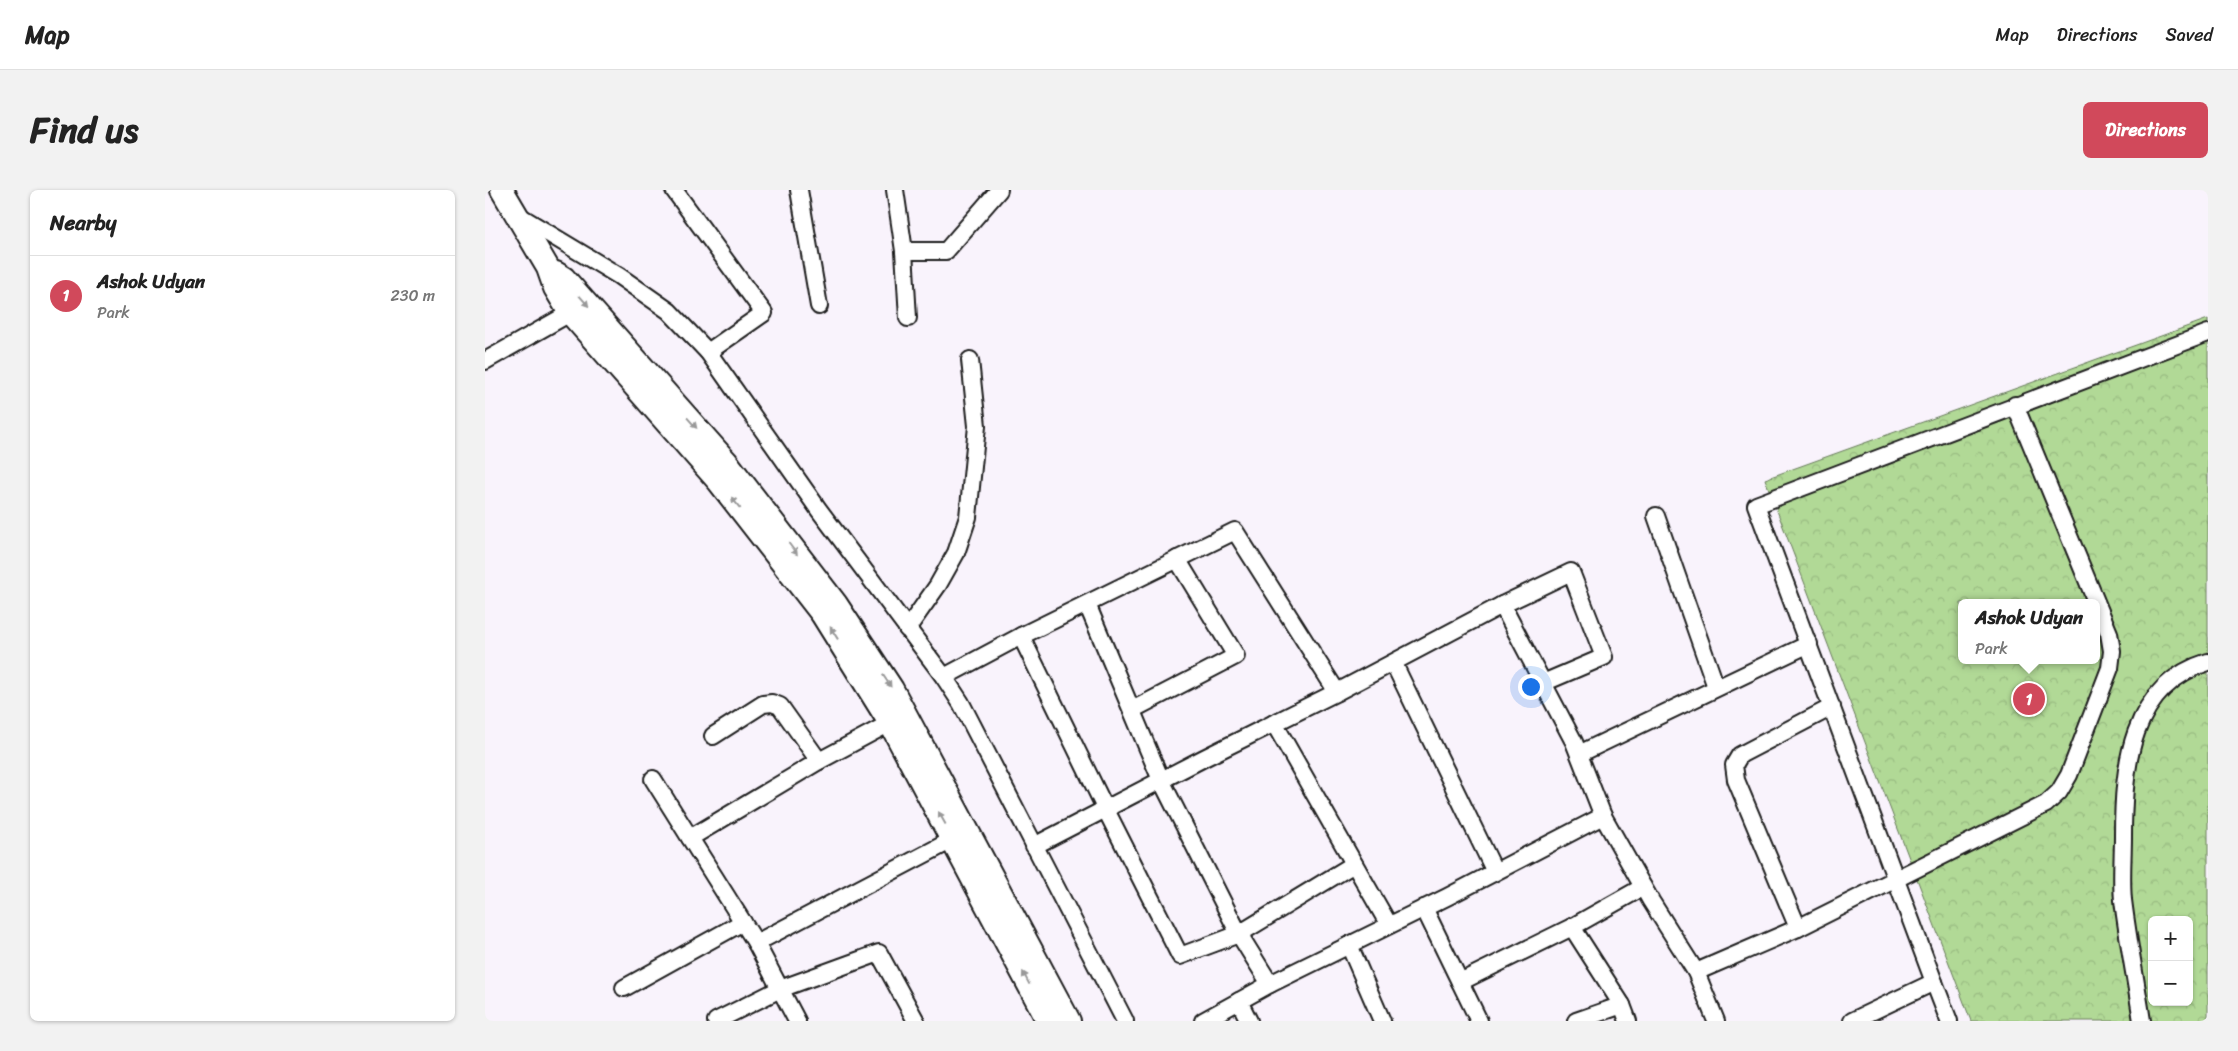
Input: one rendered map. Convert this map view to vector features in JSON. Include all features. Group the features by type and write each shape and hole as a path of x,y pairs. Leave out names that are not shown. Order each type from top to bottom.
{"main road":[{"path":"502,190 518,214 548,268 555,288 571,313 719,482 822,614 890,723 954,839 1048,1021"},
{"path":"548,268 564,278 726,461 836,604 892,689 1069,1021"}],"street":[{"path":"674,190 764,313 708,352"},
{"path":"799,190 819,306"},
{"path":"895,190 904,251 908,318"},
{"path":"904,251 946,251 999,190"},
{"path":"518,214 619,276 669,311 708,352 819,510 944,677 961,703 1125,1021"},
{"path":"485,360 571,313"},
{"path":"1949,1021 1756,504 2208,333"},
{"path":"907,629 938,585 956,553 968,518 977,426 969,360"},
{"path":"2015,405 2095,599"},
{"path":"1657,516 1716,687"},
{"path":"944,677 1021,636 1235,531 1337,692"},
{"path":"1132,710 1236,656 1177,559"},
{"path":"1034,846 1161,780 1394,664 1502,605 1571,572 1604,657 1543,683"},
{"path":"1087,604 1161,780 1239,934 1270,984"},
{"path":"1502,605 1579,754 1603,816 1643,887 1696,972 1716,1021"},
{"path":"1696,972 1798,928 2046,804 2059,792 2069,776 2110,668 2112,651 2109,633 2100,611"},
{"path":"1021,636 1105,810 1180,956 1239,934 1354,864"},
{"path":"1579,754 1809,644"},
{"path":"2142,1021 2123,898 2123,794 2128,754 2143,717 2155,698 2168,684 2189,668 2208,662"},
{"path":"1394,664 1495,872"},
{"path":"713,736 763,704 772,703 780,706 819,761"},
{"path":"1798,928 1736,780 1734,765 1740,756 1832,707"},
{"path":"690,838 819,761 890,723"},
{"path":"1274,723 1389,925"},
{"path":"653,779 757,943 797,1021"},
{"path":"1203,1021 1270,984 1425,908 1603,816"},
{"path":"757,943 954,839"},
{"path":"1460,982 1572,927 1643,887"},
{"path":"1425,908 1479,1021"},
{"path":"624,988 743,922"},
{"path":"1572,927 1622,1005 1628,1021"},
{"path":"1349,945 1382,1021"},
{"path":"716,1021 780,989 879,953 916,1021"},
{"path":"1853,1021 1934,982"},
{"path":"1239,1001 1249,1021"},
{"path":"1576,1021 1622,1005"}],"green space":[{"path":"2208,319 2208,1021 1971,1021 1765,479"}],"place":[{"name":"Ashok Udyan","path":"2029,699"}]}
